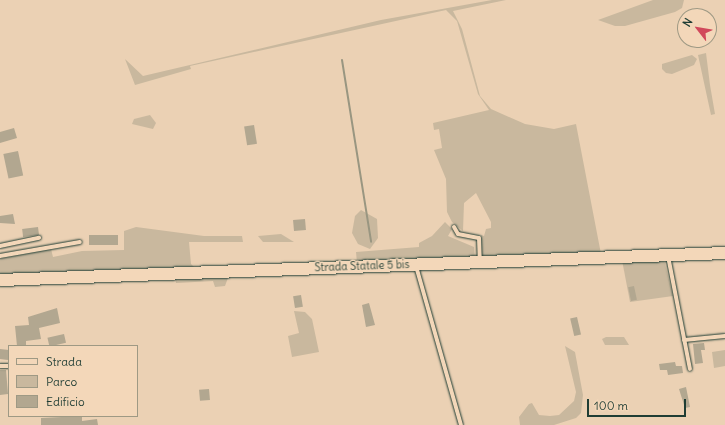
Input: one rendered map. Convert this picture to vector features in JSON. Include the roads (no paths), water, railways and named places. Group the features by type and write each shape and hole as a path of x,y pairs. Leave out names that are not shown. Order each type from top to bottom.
{"main road":[{"name":"Strada Statale 5 bis","path":"0,280 725,253"}],"lane":[{"path":"454,227 458,234 479,238 480,262"},
{"path":"0,246 39,238"},
{"path":"0,256 80,242"},
{"path":"668,256 690,369"},
{"path":"416,264 461,425"},
{"path":"684,340 725,336"}],"waterway":[{"path":"342,60 371,242"}]}
